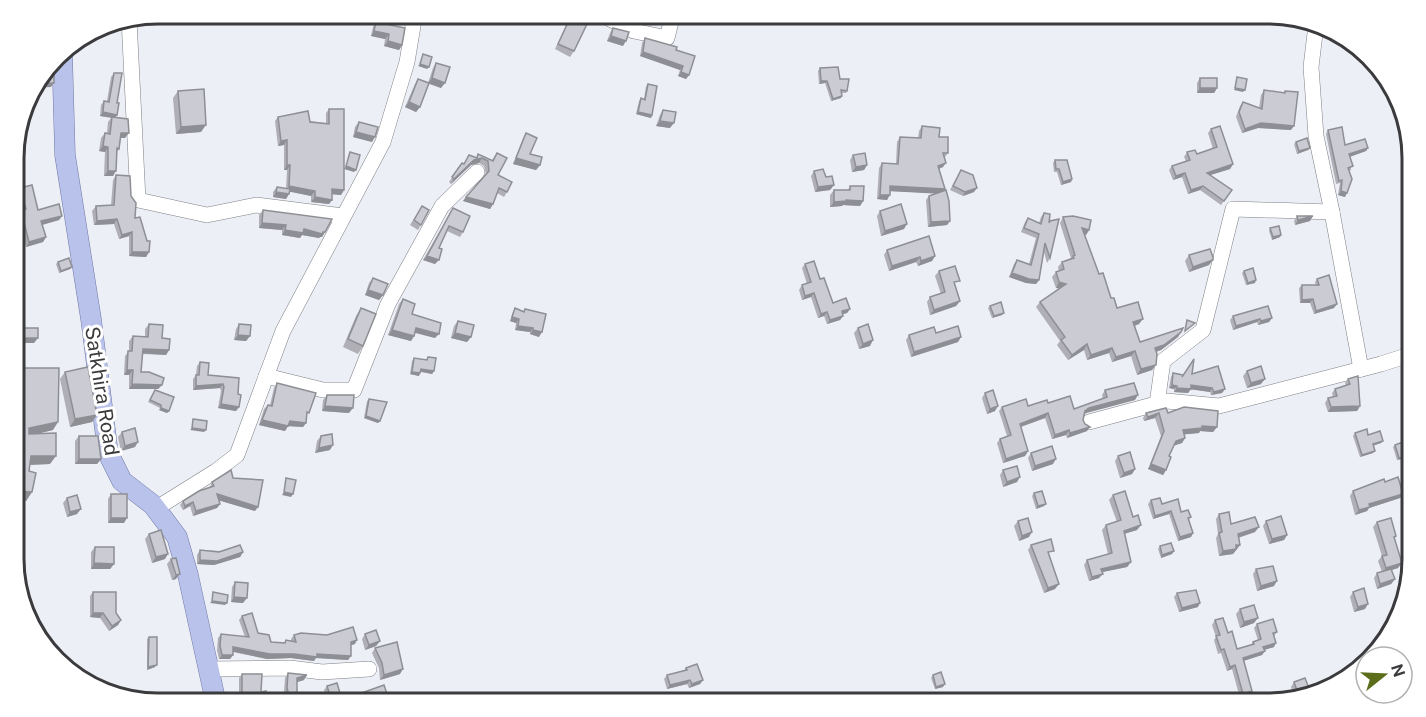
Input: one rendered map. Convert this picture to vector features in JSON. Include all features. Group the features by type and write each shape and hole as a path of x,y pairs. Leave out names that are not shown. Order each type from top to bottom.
{"main road":[{"name":"Satkhira Road","path":"62,64 65,154 91,319 108,453 122,480 155,509 177,537 188,575 213,693"}],"street":[{"path":"155,509 216,471 237,455 283,331 383,142 407,62 413,24"},
{"path":"620,24 634,31 667,38 670,24"},
{"path":"129,28 138,200 207,215 256,206 343,216"},
{"path":"1315,33 1311,67 1316,136 1361,369"},
{"path":"266,376 323,390 354,390 388,304 436,216 442,206 477,172"},
{"path":"1157,404 1163,361 1203,330 1233,209 1332,212"},
{"path":"1089,422 1167,402 1219,406 1402,357"},
{"path":"208,669 290,668 322,672 369,669"}],"building":[{"path":"376,24 405,28 402,45 388,41 389,34 374,31"},
{"path":"567,24 587,24 574,51 558,44"},
{"path":"613,28 629,32 626,41 611,36"},
{"path":"645,38 677,47 676,50 695,56 689,75 681,72 683,66 643,52"},
{"path":"423,54 432,57 429,67 420,64"},
{"path":"436,63 450,67 445,83 432,78"},
{"path":"838,67 840,79 849,79 847,91 841,90 842,96 833,99 827,81 821,81 820,68"},
{"path":"114,73 122,73 117,115 103,112 104,101 109,102"},
{"path":"54,74 54,83 47,83"},
{"path":"1237,77 1247,79 1245,90 1235,88"},
{"path":"1200,78 1217,78 1217,88 1200,88"},
{"path":"418,79 429,83 420,107 409,102"},
{"path":"648,84 657,86 652,115 638,112 641,98 645,100"},
{"path":"204,89 206,125 181,127 178,91"},
{"path":"1264,90 1298,92 1294,126 1261,123 1245,129 1239,112 1243,102 1262,109"},
{"path":"329,109 344,109 344,190 332,189 332,200 315,197 315,191 289,186 290,165 287,165 287,140 281,141 278,117 308,111 310,122 329,124"},
{"path":"663,110 676,112 674,123 660,121"},
{"path":"112,117 128,119 129,133 121,133 119,149 117,148 116,171 108,171 108,147 103,146 105,133 110,134"},
{"path":"359,122 378,127 375,137 356,132"},
{"path":"922,126 940,128 939,137 948,137 948,153 943,153 946,163 938,166 945,189 890,186 890,195 880,195 882,163 898,164 900,137 921,138"},
{"path":"1220,126 1233,164 1207,173 1232,190 1224,201 1203,186 1191,190 1185,173 1176,176 1172,166 1190,160 1187,152 1195,150 1197,154 1217,147 1211,129"},
{"path":"1342,127 1345,145 1365,139 1368,148 1349,154 1353,166 1348,168 1352,179 1347,193 1341,191 1342,180 1339,181 1328,130"},
{"path":"526,133 537,138 530,154 542,157 540,165 516,158"},
{"path":"1307,138 1310,148 1299,151 1296,142"},
{"path":"350,152 360,155 356,170 346,166"},
{"path":"497,153 507,158 498,175 512,182 507,192 499,188 493,204 466,197 489,171 488,161 482,158 474,160 454,179 452,177 469,155 477,158 478,154 493,161"},
{"path":"865,153 867,165 856,167 853,155"},
{"path":"1055,160 1067,160 1072,179 1063,182 1059,169 1056,169"},
{"path":"823,169 826,177 832,176 834,185 818,187 814,171"},
{"path":"961,170 973,175 977,188 965,192 953,186"},
{"path":"116,175 130,176 131,196 136,203 135,218 140,217 147,241 150,241 149,252 132,252 132,232 122,235 117,219 97,221 96,206 114,205"},
{"path":"32,185 38,210 59,204 62,216 41,221 46,237 29,242 24,223 24,210 26,209 24,187"},
{"path":"850,186 864,186 863,201 834,202 834,190 850,190"},
{"path":"277,187 290,189 289,194 276,192"},
{"path":"946,190 950,221 931,222 929,196"},
{"path":"901,204 907,224 885,231 880,211"},
{"path":"422,206 429,210 421,225 414,220"},
{"path":"453,208 470,216 463,232 449,226 439,248 442,249 439,260 427,256"},
{"path":"263,210 332,219 322,234 304,229 303,233 285,230 286,225 262,223"},
{"path":"1044,213 1050,214 1049,223 1059,219 1050,258 1045,243 1039,280 1012,273 1017,260 1031,265 1039,234 1024,228 1028,218 1041,224"},
{"path":"1073,216 1091,220 1089,230 1082,228 1099,274 1103,273 1111,298 1114,298 1117,308 1138,302 1143,319 1133,322 1140,342 1183,328 1164,345 1155,348 1156,365 1141,369 1135,351 1116,357 1112,348 1091,355 1087,344 1072,355 1061,340 1065,337 1040,302 1066,284 1059,282 1056,272 1064,269 1062,262 1074,258 1075,255 1063,217"},
{"path":"1297,216 1313,216 1298,220"},
{"path":"1279,226 1281,235 1273,237 1270,228"},
{"path":"929,236 935,256 921,261 920,257 892,266 887,250"},
{"path":"1210,249 1213,260 1193,267 1189,255"},
{"path":"69,258 72,267 61,271 58,262"},
{"path":"814,261 820,279 824,278 833,303 846,298 850,309 842,311 843,316 830,320 827,312 821,314 814,293 805,296 802,285 811,282 805,264"},
{"path":"955,266 960,281 954,282 960,301 934,310 930,297 945,292 939,271"},
{"path":"1253,268 1256,280 1248,283 1244,271"},
{"path":"1329,275 1337,304 1316,311 1313,299 1302,300 1302,285 1319,285 1317,279"},
{"path":"373,278 388,284 383,295 368,290"},
{"path":"403,299 415,304 412,314 441,323 439,334 416,328 414,336 392,330"},
{"path":"1001,302 1004,313 994,316 990,306"},
{"path":"1268,306 1272,318 1236,326 1233,316"},
{"path":"361,308 376,314 363,346 348,339"},
{"path":"515,308 524,312 525,309 546,314 542,332 518,326 519,319 512,317"},
{"path":"1187,320 1195,323 1185,331"},
{"path":"458,321 474,325 471,337 455,333"},
{"path":"149,324 163,325 162,338 170,339 169,350 143,349 141,372 149,372 164,378 162,385 132,384 133,370 127,370 128,351 132,351 133,336 148,337"},
{"path":"239,324 251,325 250,336 238,335"},
{"path":"868,324 873,340 863,344 858,328"},
{"path":"958,326 961,337 914,352 909,335 934,327 936,333"},
{"path":"24,328 38,328 38,338 24,338"},
{"path":"428,357 436,358 434,371 421,369 420,373 412,372 414,358 427,360"},
{"path":"1194,359 1192,374 1218,366 1225,389 1214,392 1212,388 1191,385 1191,389 1177,388 1172,385 1173,373 1183,375 1182,377"},
{"path":"200,362 209,363 208,375 239,378 238,394 241,395 239,407 221,404 223,384 196,386 196,375 199,375"},
{"path":"1261,366 1265,379 1251,383 1247,371"},
{"path":"88,367 97,415 75,419 65,372"},
{"path":"24,368 59,368 58,422 29,428 29,434 56,433 56,456 31,456 29,471 36,473 32,492 24,491"},
{"path":"1358,376 1360,406 1331,407 1328,398 1337,396 1335,389 1350,384 1348,379"},
{"path":"277,383 316,393 309,413 307,412 306,423 290,421 288,426 262,420 268,405 272,406"},
{"path":"1134,383 1138,395 1085,411 1083,420 1090,427 1055,435 1048,413 1020,424 1028,451 1006,459 1000,439 1011,435 1002,407 1026,399 1028,406 1070,396 1074,409 1107,397 1105,390"},
{"path":"155,390 174,397 169,411 150,400"},
{"path":"993,390 998,406 990,409 985,393"},
{"path":"327,395 354,395 353,408 325,406"},
{"path":"369,399 387,402 380,421 366,416"},
{"path":"1184,407 1218,411 1217,427 1202,426 1202,428 1183,430 1185,438 1176,441 1166,470 1151,464 1164,431 1159,413 1148,417 1146,413 1166,408 1168,413"},
{"path":"193,419 207,421 206,430 192,428"},
{"path":"135,428 138,442 125,446 122,432"},
{"path":"1367,429 1368,435 1380,431 1383,441 1373,444 1375,451 1362,455 1355,433"},
{"path":"332,434 333,445 319,448 321,436"},
{"path":"79,436 98,436 101,459 79,459"},
{"path":"1402,442 1402,457 1399,458 1395,445"},
{"path":"1052,446 1056,459 1035,466 1031,453"},
{"path":"1130,452 1135,469 1124,473 1118,456"},
{"path":"1017,466 1020,477 1007,482 1003,470"},
{"path":"231,470 233,478 263,480 258,507 217,494 220,504 196,511 193,502 185,506 183,501 199,491 214,486 212,482"},
{"path":"1398,477 1402,494 1369,504 1370,507 1359,510 1353,491 1384,479 1385,482"},
{"path":"286,478 296,480 293,494 284,492"},
{"path":"1042,491 1046,504 1038,506 1034,493"},
{"path":"1125,491 1133,517 1138,515 1141,525 1124,531 1131,562 1101,569 1103,574 1092,577 1087,560 1112,553 1106,525 1121,520 1113,495"},
{"path":"111,494 127,494 127,518 111,518"},
{"path":"77,495 81,509 70,512 67,498"},
{"path":"1160,498 1162,504 1178,499 1181,512 1188,510 1193,533 1180,537 1171,511 1155,516 1151,500"},
{"path":"1229,512 1231,524 1255,517 1259,527 1238,534 1240,545 1236,545 1236,549 1223,551 1219,533 1222,532 1219,514"},
{"path":"1281,516 1287,535 1272,539 1266,521"},
{"path":"1028,518 1032,532 1022,536 1018,521"},
{"path":"1391,518 1402,563 1386,568 1382,556 1387,555 1377,522"},
{"path":"161,530 168,554 156,557 149,534"},
{"path":"1051,539 1054,551 1048,552 1059,584 1048,588 1031,545"},
{"path":"1171,543 1174,551 1162,555 1160,546"},
{"path":"240,545 243,552 217,561 200,560 200,550 219,552"},
{"path":"95,547 114,547 114,564 94,563"},
{"path":"176,558 180,574 176,575 171,559"},
{"path":"1273,566 1277,581 1261,586 1256,569"},
{"path":"1391,569 1395,579 1380,584 1377,573"},
{"path":"235,582 248,583 247,598 234,597"},
{"path":"1364,588 1368,604 1358,607 1353,592"},
{"path":"1196,590 1200,603 1182,608 1177,593"},
{"path":"93,592 116,592 116,613 121,620 112,626 103,613 93,613"},
{"path":"213,592 228,595 227,603 212,601"},
{"path":"1254,605 1258,618 1244,622 1240,609"},
{"path":"252,613 258,633 269,635 271,642 285,643 286,640 296,642 294,635 301,633 327,635 353,627 357,640 351,642 351,656 317,654 317,657 270,654 233,647 233,655 222,655 221,634 249,637 242,616"},
{"path":"1223,618 1228,633 1232,631 1237,649 1254,644 1253,642 1261,639 1257,624 1273,619 1277,632 1273,633 1276,643 1263,647 1265,651 1243,658 1252,691 1243,693 1235,665 1230,667 1224,649 1221,650 1216,636 1220,635 1215,620"},
{"path":"376,630 380,641 369,645 365,634"},
{"path":"149,637 157,637 157,665 148,667"},
{"path":"397,642 403,669 384,675 382,663 375,648"},
{"path":"697,664 703,680 692,684 690,680 670,685 667,675 687,670 686,668"},
{"path":"941,672 945,684 936,687 933,675"},
{"path":"288,673 307,675 297,678 297,692 288,693"},
{"path":"242,674 262,674 261,692 266,691 266,693 242,693"},
{"path":"1305,678 1308,687 1297,689 1294,682"},
{"path":"337,683 340,693 326,693 329,692 327,686"},
{"path":"384,685 387,693 362,693"}]}
